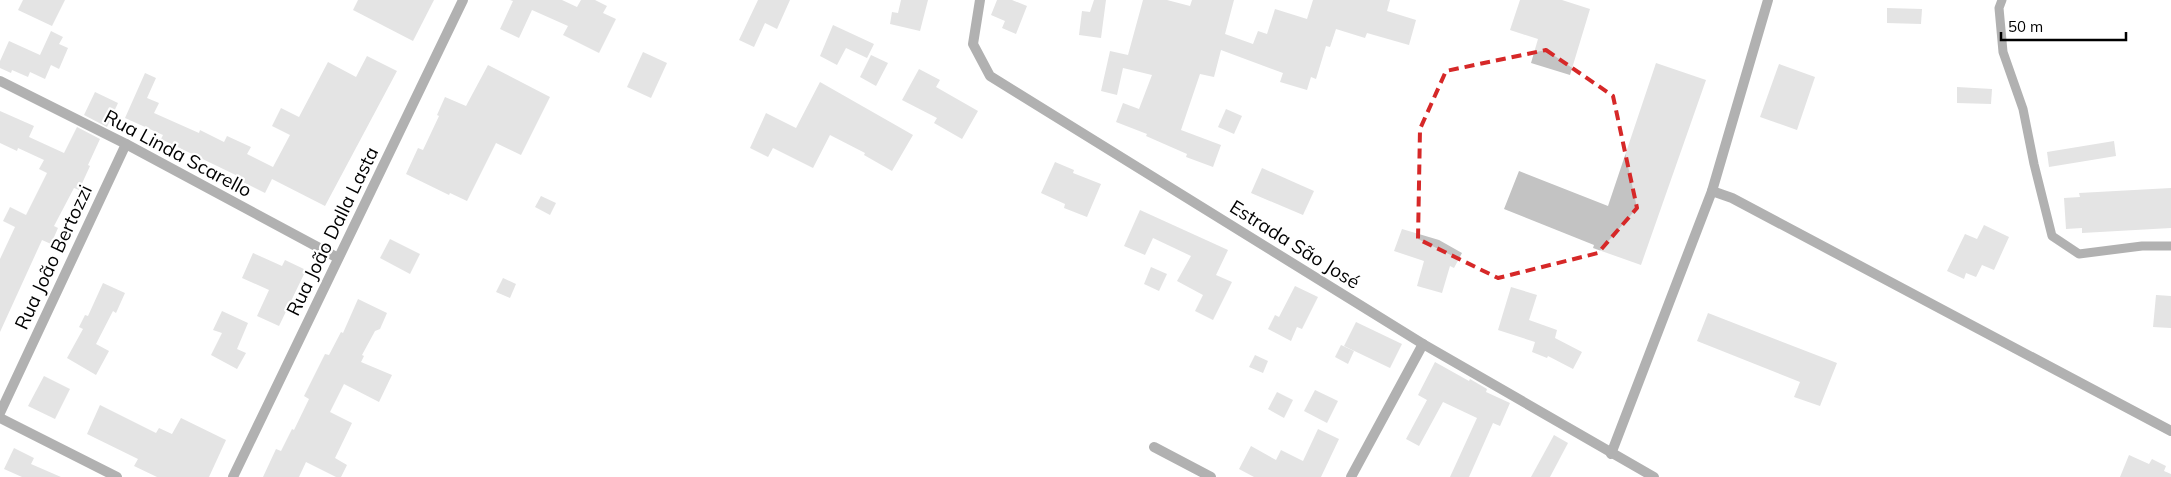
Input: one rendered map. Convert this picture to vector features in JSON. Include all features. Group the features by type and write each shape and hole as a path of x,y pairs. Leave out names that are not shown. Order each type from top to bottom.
{"street":[{"name":"Rua João Dalla Lasta","path":"233,477 463,0"},
{"name":"Estrada São José","path":"980,0 973,44 990,76 1423,344 1611,454 1654,477"},
{"path":"1611,454 1712,191 1768,0"},
{"name":"Rua Linda Scarello","path":"0,80 126,144 338,258"},
{"name":"Rua João Bertozzi","path":"0,413 126,144"},
{"path":"1712,191 1732,198 2171,431"},
{"path":"1351,477 1423,344"},
{"path":"0,418 117,477"},
{"path":"1154,447 1211,477"}],"lane":[{"path":"2002,0 1999,8 2003,52 2023,109 2034,164 2052,236 2079,254 2142,246 2171,246"}],"highlighted area":[{"path":"1546,50 1613,96 1637,208 1598,253 1498,278 1418,239 1420,129 1446,71"}],"building":[{"path":"23,0 65,0 52,26 18,10"},
{"path":"358,0 434,0 413,41 353,10"},
{"path":"510,0 562,0 577,7 581,0 595,0 607,6 603,13 616,19 599,53 563,35 568,26 532,10 519,38 500,29 513,1"},
{"path":"758,0 790,0 777,29 765,23 754,47 739,40"},
{"path":"901,0 928,0 920,31 890,24 892,12 898,13"},
{"path":"997,0 1012,0 1027,6 1016,34 1002,28 1005,21 991,15"},
{"path":"1094,0 1106,0 1101,38 1079,35 1082,11 1090,12"},
{"path":"1143,0 1167,0 1190,6 1192,0 1234,0 1225,34 1253,44 1258,31 1267,34 1275,9 1307,19 1313,0 1390,0 1387,11 1416,20 1409,45 1367,33 1365,38 1336,29 1330,47 1326,46 1316,79 1311,77 1307,90 1280,82 1283,73 1221,50 1214,77 1200,74 1181,130 1221,145 1213,167 1186,157 1187,154 1146,136 1147,134 1116,122 1123,103 1139,109 1152,75 1123,68 1117,95 1101,91 1110,51 1128,55"},
{"path":"1520,0 1562,0 1590,9 1570,75 1531,63 1538,39 1510,30"},
{"path":"1887,8 1922,9 1921,24 1887,23"},
{"path":"833,25 874,44 867,58 846,48 837,65 820,56"},
{"path":"51,31 63,37 59,44 68,48 59,69 51,65 45,79 30,72 28,77 12,70 11,73 0,68 0,61 9,41 40,55"},
{"path":"643,52 667,63 651,98 627,87"},
{"path":"871,55 888,63 876,86 860,77"},
{"path":"367,56 397,71 325,206 272,179 265,193 243,182 244,179 161,139 163,135 125,118 145,73 156,78 147,98 159,103 154,113 199,133 200,130 224,142 227,136 251,147 247,154 273,167 290,135 272,126 281,108 299,117 328,62 356,77"},
{"path":"1656,63 1706,80 1641,265 1593,248 1594,245 1504,209 1519,171 1608,206"},
{"path":"1779,64 1815,77 1797,130 1760,117"},
{"path":"488,65 550,97 521,155 496,143 467,201 450,193 449,195 406,174 418,148 423,150 439,116 437,115 445,97 466,106"},
{"path":"919,69 940,80 936,87 978,111 962,139 934,123 937,118 902,100"},
{"path":"820,82 913,135 892,171 864,155 865,153 830,135 813,168 773,148 768,157 750,148 766,113 796,128"},
{"path":"1957,87 1992,89 1991,104 1957,103"},
{"path":"95,92 118,103 107,127 84,115"},
{"path":"1226,109 1242,116 1234,134 1218,127"},
{"path":"0,111 34,126 29,137 64,153 77,127 100,139 79,190 74,188 54,226 58,228 51,244 42,240 0,332 0,259 15,227 3,221 10,207 26,215 47,173 39,169 44,160 18,148 17,151 0,143"},
{"path":"2114,141 2116,156 2049,167 2047,152"},
{"path":"1055,162 1074,170 1073,173 1101,184 1087,217 1064,208 1065,204 1041,193"},
{"path":"1262,168 1314,191 1303,215 1251,193"},
{"path":"2171,188 2171,228 2082,233 2082,228 2066,229 2064,198 2080,197 2079,193"},
{"path":"541,196 556,203 550,215 535,207"},
{"path":"1140,210 1228,250 1216,275 1232,282 1213,320 1195,311 1203,295 1177,281 1191,256 1153,238 1145,255 1124,246"},
{"path":"1984,225 2009,237 1994,270 1982,265 1976,277 1966,273 1964,279 1947,271 1965,234 1977,239"},
{"path":"1402,229 1439,240 1462,253 1454,268 1450,266 1442,293 1417,286 1424,261 1394,251"},
{"path":"390,239 420,254 410,274 380,258"},
{"path":"253,253 282,266 285,260 306,270 279,326 257,316 269,290 242,278"},
{"path":"1151,267 1167,274 1159,291 1144,284"},
{"path":"503,278 516,284 510,298 496,292"},
{"path":"103,283 125,293 116,313 113,311 96,344 109,351 96,375 67,358 83,329 79,327 85,315 88,316"},
{"path":"1295,286 1318,297 1302,329 1297,327 1291,341 1268,329 1275,315 1279,317"},
{"path":"1511,287 1537,295 1529,320 1557,330 1555,338 1582,352 1573,369 1548,356 1547,358 1532,352 1535,342 1498,330"},
{"path":"2156,295 2171,296 2171,328 2153,327"},
{"path":"358,299 387,313 380,329 375,331 362,355 364,356 361,362 392,375 379,402 344,384 330,412 352,423 335,458 347,465 341,477 336,477 306,462 299,477 263,477 276,449 281,451 292,429 294,430 309,399 304,396 325,354 329,355 341,332 343,333"},
{"path":"222,311 248,323 237,349 246,353 237,369 211,355 222,333 213,330"},
{"path":"1708,313 1837,363 1820,406 1794,397 1800,382 1697,341"},
{"path":"1356,322 1402,344 1390,368 1344,346"},
{"path":"1341,345 1354,351 1348,364 1335,357"},
{"path":"1255,355 1268,361 1263,373 1249,367"},
{"path":"1435,362 1469,381 1470,379 1487,389 1486,392 1510,403 1500,426 1493,423 1469,477 1450,477 1477,418 1443,402 1419,446 1406,439 1427,400 1418,395"},
{"path":"44,376 70,389 55,419 28,406"},
{"path":"1315,390 1338,401 1327,423 1304,411"},
{"path":"1277,392 1293,400 1284,418 1268,409"},
{"path":"100,405 156,433 159,428 172,434 181,418 226,440 209,477 157,477 134,466 138,459 87,434"},
{"path":"1318,429 1339,439 1321,477 1254,477 1239,469 1251,446 1276,460 1281,450 1303,461"},
{"path":"1554,435 1568,443 1550,477 1531,477"},
{"path":"14,448 34,458 31,464 61,477 22,477 4,469"},
{"path":"2129,455 2149,464 2152,459 2166,466 2164,471 2171,474 2171,477 2120,477"}]}
